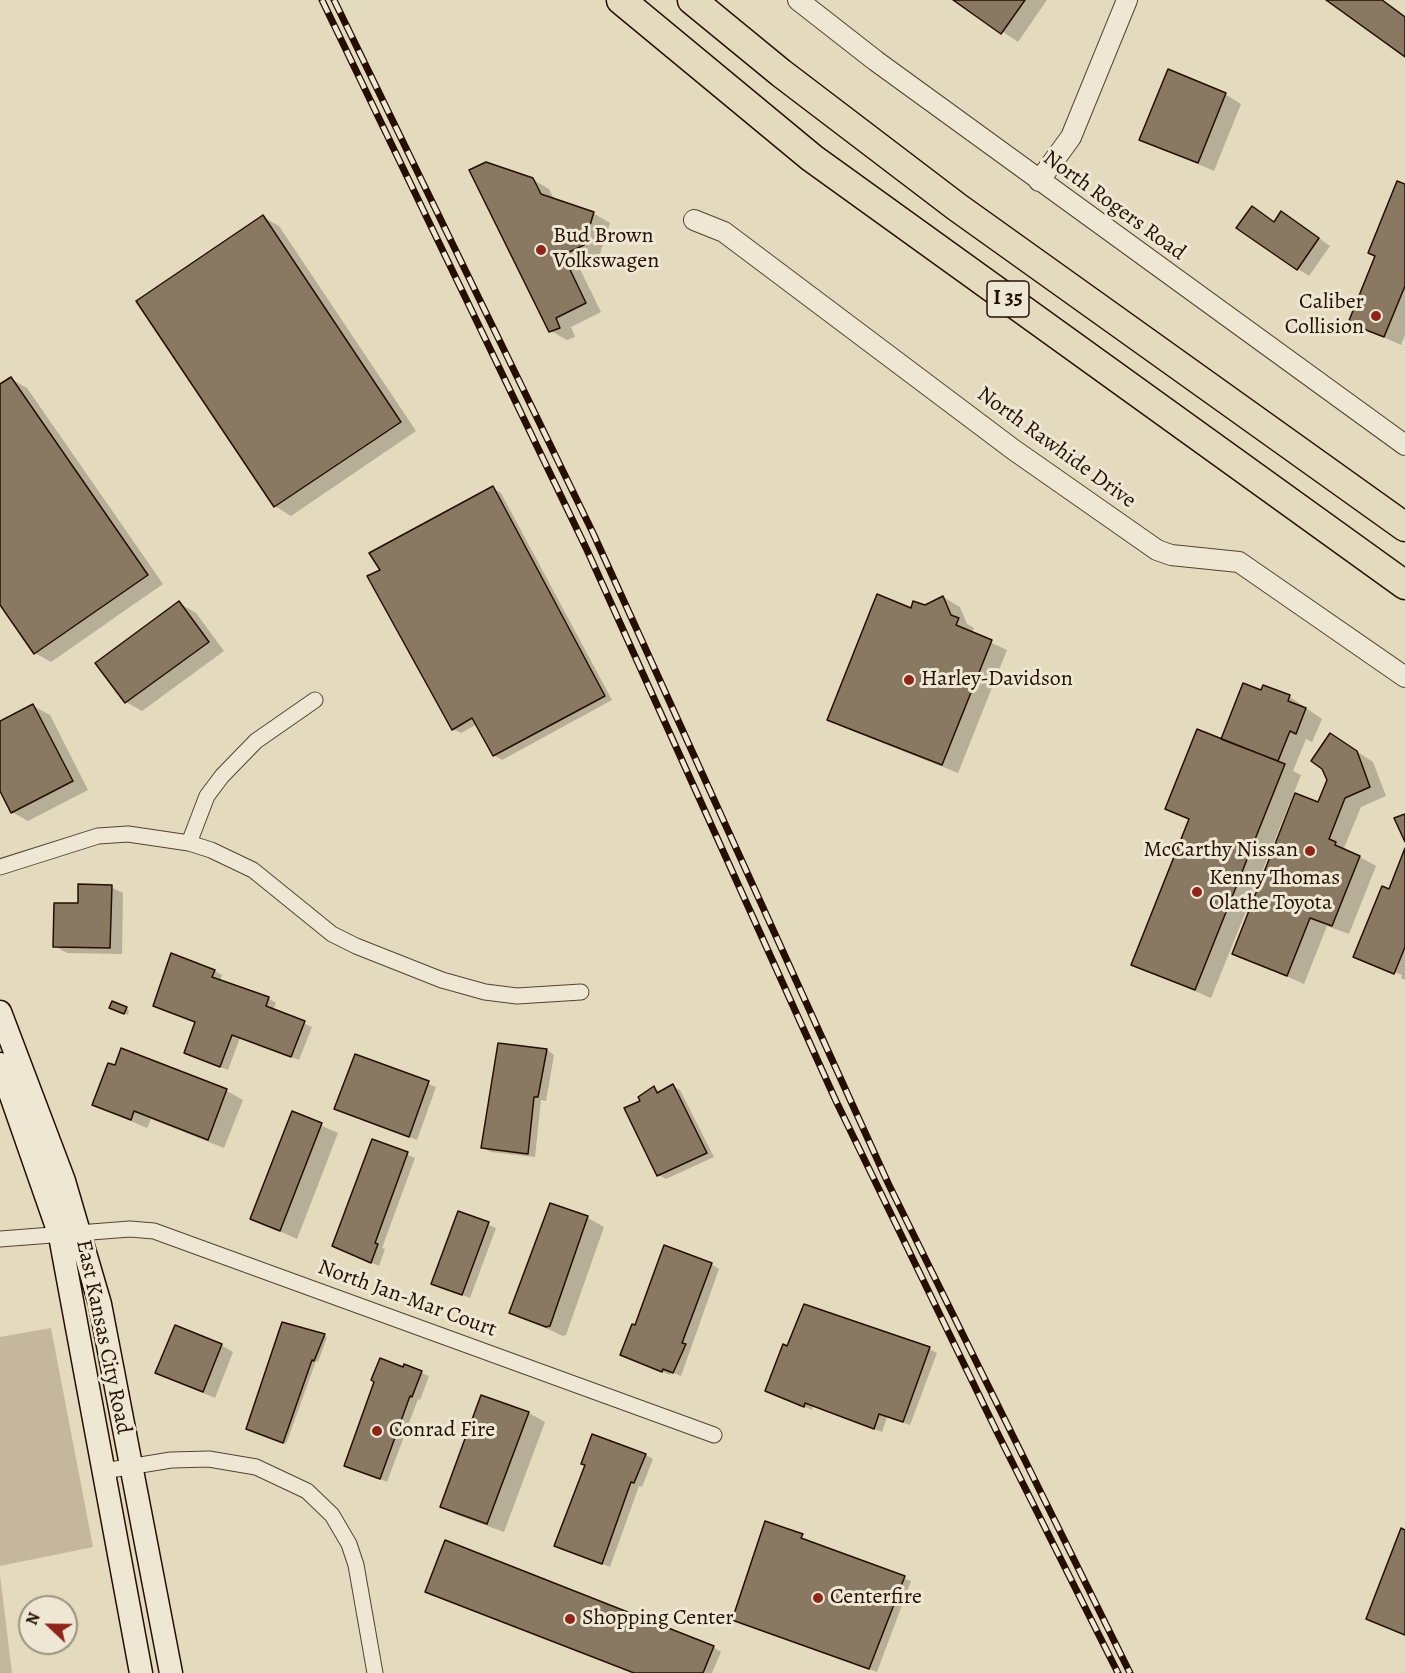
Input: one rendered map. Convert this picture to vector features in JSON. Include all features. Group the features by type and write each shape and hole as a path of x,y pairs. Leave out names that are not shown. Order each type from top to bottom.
{"highway":[{"name":"I 35","path":"621,0 812,158 1405,585"},
{"name":"I 35","path":"692,0 789,80 921,180 1405,527"}],"main road":[{"name":"East Kansas City Road","path":"0,1012 71,1235 105,1471 141,1673"},
{"name":"East Kansas City Road","path":"0,1064 100,1304 171,1673"}],"street":[{"name":"North Rogers Road","path":"798,0 876,61 1039,181 1405,445"},
{"path":"1039,181 1071,137 1127,0"},
{"name":"North Rawhide Drive","path":"694,220 724,232 1014,450 1157,550 1171,555 1239,562 1405,677"},
{"path":"189,843 207,796 237,758 315,700"},
{"path":"0,867 98,836 128,834 189,843 211,850 254,870 332,934 356,946 442,980 474,989 517,996 581,992"},
{"name":"North Jan-Mar Court","path":"0,1239 130,1229 154,1231 714,1435"},
{"path":"105,1471 190,1459 232,1461 284,1478 321,1502 342,1530 356,1565 375,1673"}],"shaded area":[{"path":"51,1328 93,1547 0,1566 0,1337"},
{"path":"0,1575 12,1673 0,1673"}],"building":[{"path":"953,0 1025,0 1001,34"},
{"path":"1326,0 1382,0 1405,17 1405,57"},
{"path":"1168,69 1226,93 1198,163 1139,140"},
{"name":"Bud Brown Volkswagen","path":"486,162 533,178 541,194 594,212 584,245 563,255 586,303 556,318 560,328 549,332 469,170"},
{"path":"1397,181 1405,184 1405,286 1384,337 1348,323 1375,256 1368,253"},
{"path":"1252,206 1274,222 1281,211 1319,238 1297,270 1236,228"},
{"path":"263,215 401,422 274,507 136,301"},
{"path":"11,377 148,575 34,654 0,605 0,384"},
{"path":"493,486 605,696 493,756 472,718 452,730 367,576 380,570 369,553"},
{"name":"Harley-Davidson","path":"877,594 911,608 913,601 925,605 943,596 951,615 959,618 956,625 992,640 942,765 827,720"},
{"path":"179,601 209,642 125,703 95,663"},
{"path":"1243,683 1261,690 1263,685 1290,695 1288,701 1306,708 1296,734 1290,731 1278,761 1221,739"},
{"path":"33,704 73,781 11,813 0,791 0,721"},
{"name":"Kenny Thomas Olathe Toyota","path":"1197,729 1285,764 1195,990 1131,965 1189,819 1165,809"},
{"name":"McCarthy Nissan","path":"1330,733 1357,751 1370,787 1345,798 1329,839 1336,842 1335,845 1360,856 1332,926 1310,918 1287,976 1232,954 1295,793 1318,802 1327,780 1322,769 1311,761"},
{"path":"1405,814 1405,842 1394,818"},
{"path":"1405,848 1405,947 1394,974 1353,957 1382,886 1389,889"},
{"path":"78,884 112,885 110,948 53,947 54,903 78,903"},
{"path":"171,953 215,970 212,977 269,997 266,1006 305,1021 291,1057 232,1035 220,1067 184,1053 195,1022 153,1006"},
{"path":"112,1001 127,1007 124,1014 109,1008"},
{"path":"498,1043 547,1049 538,1097 534,1097 528,1154 481,1148"},
{"path":"121,1048 227,1089 208,1140 134,1111 131,1120 92,1105 108,1063 115,1065"},
{"path":"355,1054 429,1081 409,1137 334,1109"},
{"path":"673,1084 707,1153 657,1176 624,1108 640,1101 638,1097 654,1086 657,1093"},
{"path":"292,1111 322,1123 280,1231 250,1219"},
{"path":"372,1139 408,1152 375,1243 378,1244 371,1263 332,1246"},
{"path":"550,1203 588,1216 550,1326 546,1327 509,1313"},
{"path":"458,1211 489,1222 462,1295 431,1284"},
{"path":"664,1245 712,1263 682,1343 686,1344 673,1373 663,1369 662,1372 620,1355 632,1324 635,1325"},
{"path":"804,1304 930,1347 903,1422 879,1414 874,1429 805,1403 804,1407 765,1391 783,1344 787,1346"},
{"path":"282,1322 325,1334 314,1361 312,1360 283,1443 246,1429"},
{"path":"175,1325 222,1344 203,1392 155,1373"},
{"name":"Conrad Fire","path":"380,1358 422,1371 412,1397 410,1396 380,1479 344,1466 374,1382 371,1380"},
{"path":"481,1395 529,1412 487,1524 440,1507"},
{"path":"592,1434 646,1454 634,1483 631,1482 602,1564 554,1546 585,1465 581,1464"},
{"name":"Centerfire","path":"765,1521 803,1534 801,1538 905,1576 869,1669 732,1620"},
{"path":"1401,1528 1405,1530 1405,1635 1366,1619"},
{"name":"Shopping Center","path":"445,1540 714,1646 703,1673 634,1673 425,1592"}],"railway":[{"path":"322,0 587,550 836,1101 996,1430 1118,1673"},
{"path":"334,0 593,533 888,1183 1130,1673"}],"place":[{"name":"Bud Brown Volkswagen","path":"541,250"},
{"name":"Caliber Collision","path":"1376,316"},
{"name":"Harley-Davidson","path":"909,680"},
{"name":"McCarthy Nissan","path":"1310,851"},
{"name":"Kenny Thomas Olathe Toyota","path":"1197,892"},
{"name":"Conrad Fire","path":"377,1431"},
{"name":"Centerfire","path":"818,1598"},
{"name":"Shopping Center","path":"570,1619"}]}
